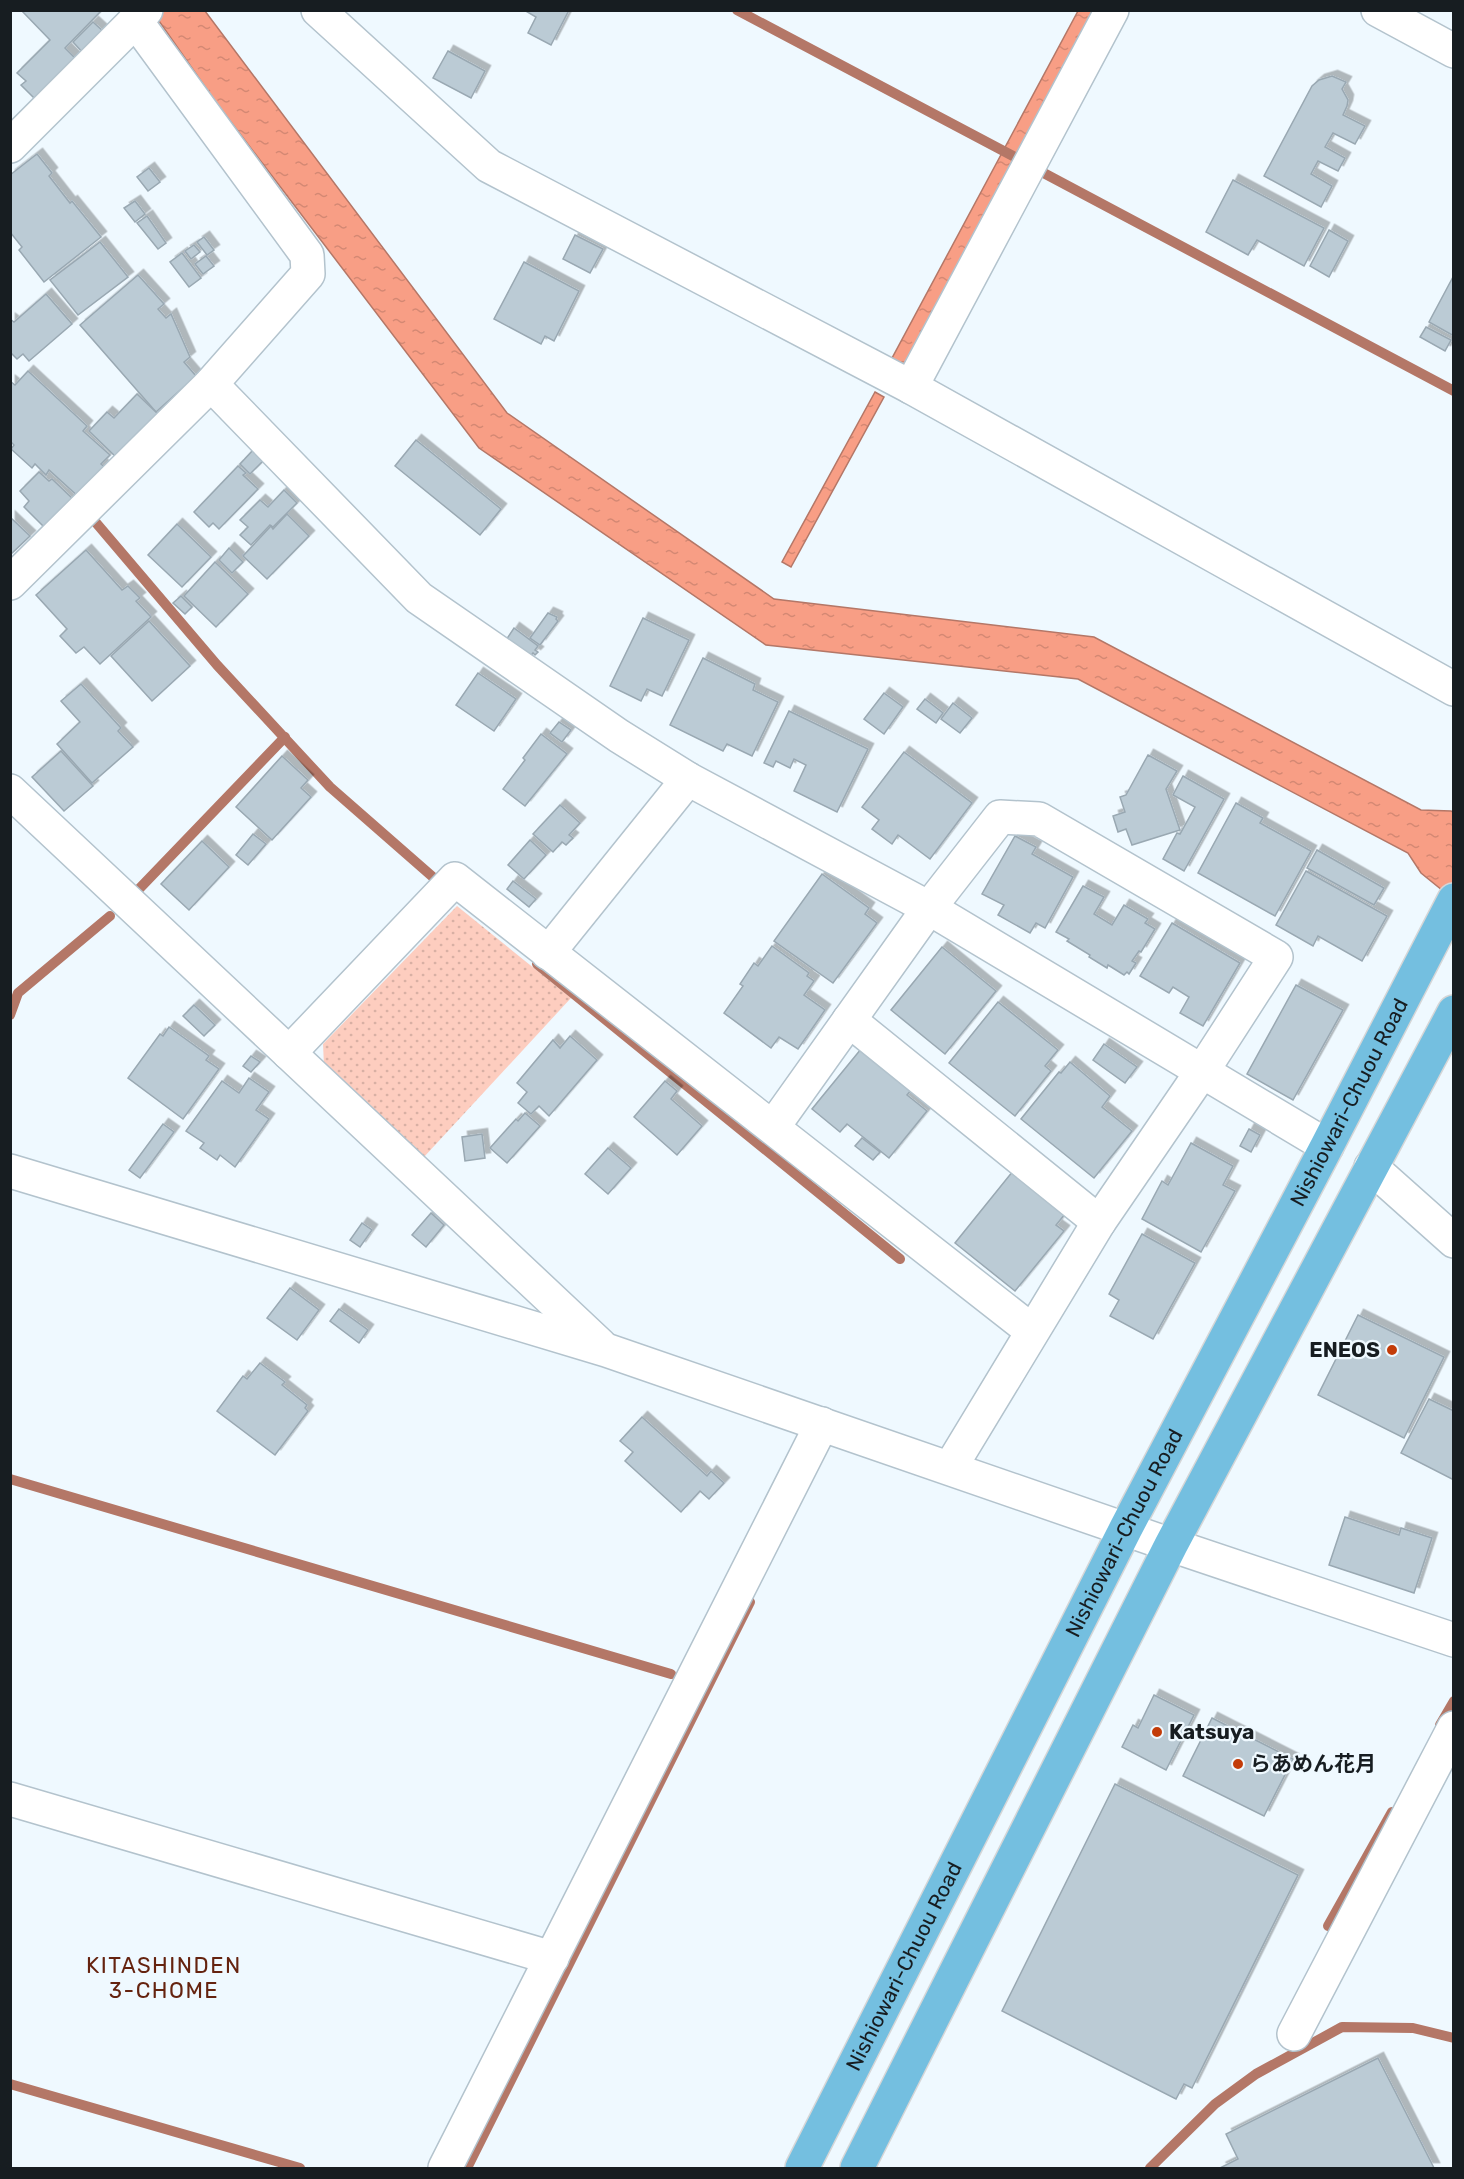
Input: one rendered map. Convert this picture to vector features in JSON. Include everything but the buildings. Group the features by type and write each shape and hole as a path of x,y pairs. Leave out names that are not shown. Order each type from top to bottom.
{"main road":[{"name":"Nishiowari-Chuou Road","path":"802,2169 1126,1528 1328,1146 1454,900"},
{"path":"857,2169 1171,1545 1454,1011"}],"street":[{"path":"318,10 489,166 911,387 1454,688"},
{"path":"911,387 1112,10"},
{"path":"1378,10 1454,51"},
{"path":"10,146 142,14 307,255 309,274 211,384 10,583"},
{"path":"211,384 419,598 619,736 688,779 929,908 1328,1146"},
{"path":"548,953 688,779"},
{"path":"10,791 606,1350"},
{"path":"773,1127 929,908 1000,817 1039,819 1276,957 1203,1070 1099,1221 950,1468"},
{"path":"289,1053 455,879 1032,1331"},
{"path":"849,1020 1099,1221"},
{"path":"1371,1167 1454,1241"},
{"path":"10,1171 606,1350 1454,1640"},
{"path":"445,2169 822,1424"},
{"path":"1294,2034 1454,1728"},
{"path":"10,1799 552,1958"}],"shaded area":[{"path":"457,906 571,998 424,1157 324,1066 323,1044"}],"water":[{"path":"152,11 205,11 507,413 774,599 1094,637 1421,810 1454,813 1453,899 1421,873 1408,853 1078,679 766,645 479,448 215,101"},
{"path":"1078,11 1095,11 904,366 891,360"},
{"path":"875,392 884,397 791,567 782,562"}],"waterway":[{"path":"737,10 1013,156"},
{"path":"1038,170 1454,391"},
{"path":"92,518 217,665 330,787 434,878"},
{"path":"139,889 285,737"},
{"path":"10,1015 18,993 110,916"},
{"path":"537,964 900,1259"},
{"path":"10,1479 671,1674"},
{"path":"467,2168 750,1602"},
{"path":"1440,1725 1454,1701"},
{"path":"1328,1926 1392,1812"},
{"path":"1150,2168 1215,2104 1256,2074 1342,2027 1413,2028 1454,2038"},
{"path":"10,2084 300,2168"}],"place":[{"name":"ENEOS","path":"1392,1350"},
{"name":"Katsuya","path":"1157,1732"},
{"name":"らあめん花月","path":"1238,1764"}],"district":[{"name":"KITASHINDEN 3-CHOME","path":"164,1978"}]}
